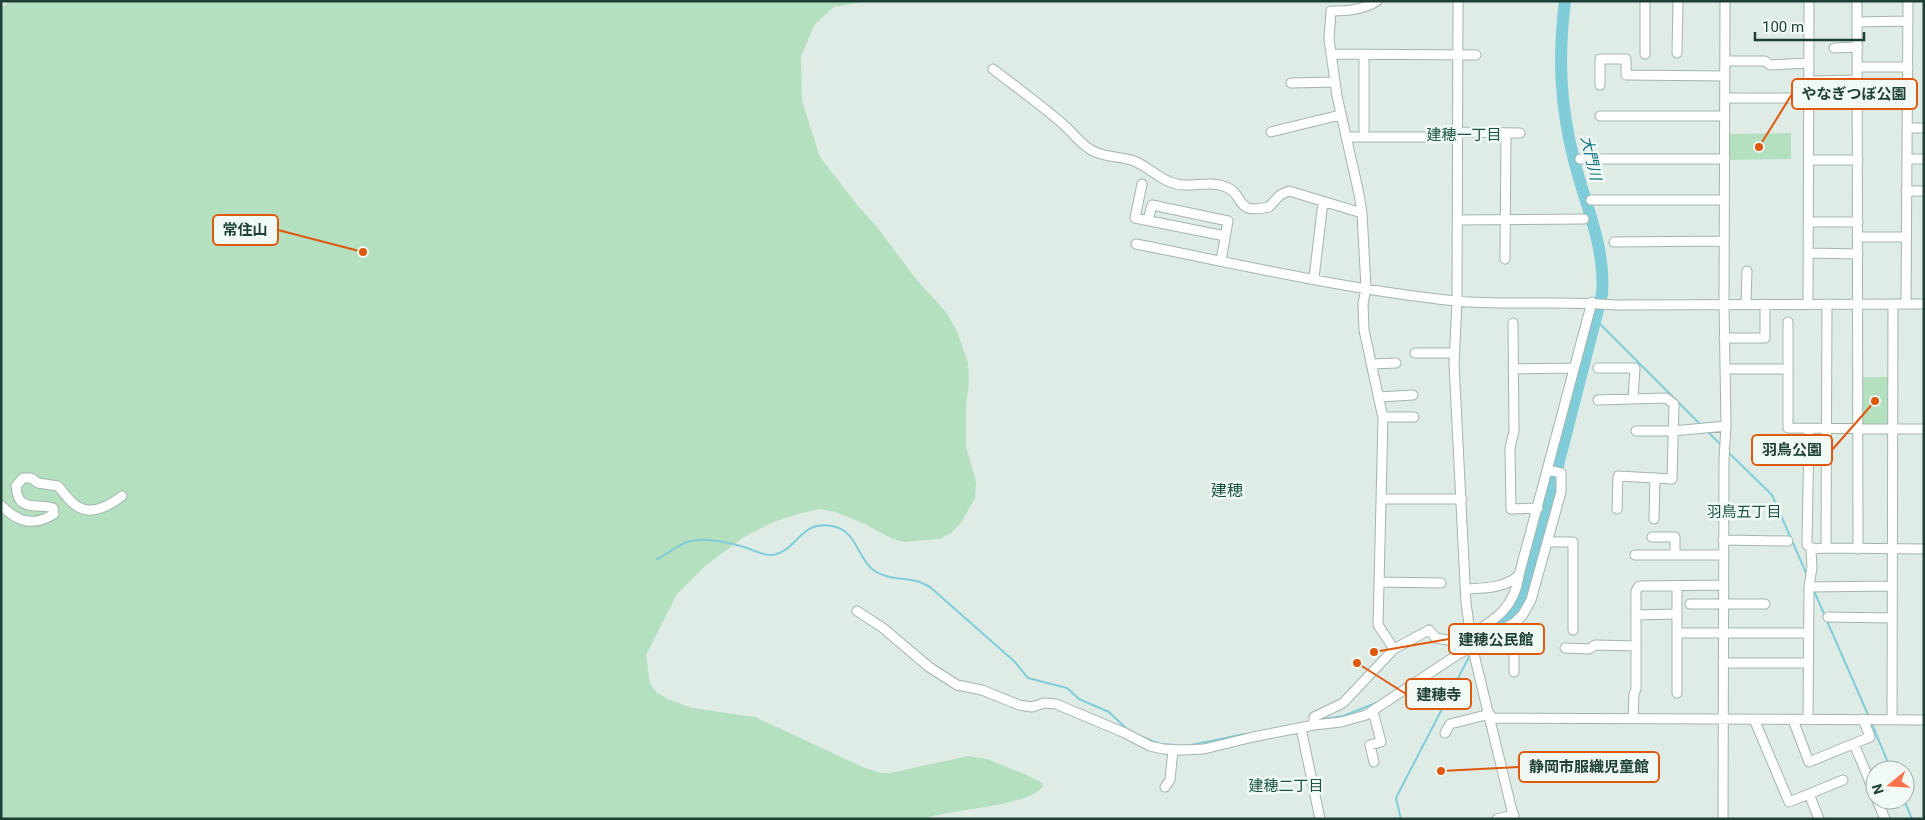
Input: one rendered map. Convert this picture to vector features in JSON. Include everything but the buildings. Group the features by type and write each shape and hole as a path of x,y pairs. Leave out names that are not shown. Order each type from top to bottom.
{"street":[{"path":"1377,1 1359,9 1331,11 1329,29 1340,115 1362,213 1366,288 1362,316 1383,417 1378,625 1394,649"},
{"path":"1458,1 1457,301 1454,386 1462,499 1467,589 1466,602 1472,646 1514,817 1486,819"},
{"path":"1645,1 1645,54"},
{"path":"1677,53 1678,1"},
{"path":"1723,819 1724,454 1726,426 1724,338 1725,1"},
{"path":"1808,304 1810,160 1809,1"},
{"path":"1857,1 1858,548"},
{"path":"1906,304 1908,1"},
{"path":"1857,22 1908,21"},
{"path":"1834,48 1858,47"},
{"path":"1331,54 1476,55"},
{"path":"1364,54 1364,137"},
{"path":"1600,85 1600,59 1626,58 1626,75 1725,76"},
{"path":"1725,62 1765,61 1770,65 1809,63"},
{"path":"1857,67 1908,66"},
{"path":"993,69 1065,126 1080,142 1094,152 1105,156 1136,161 1169,182 1190,186 1211,182 1227,187 1232,190 1241,204 1248,209 1269,207 1280,195 1288,191 1362,213"},
{"path":"1810,81 1857,80"},
{"path":"1291,83 1335,82"},
{"path":"1725,98 1810,98"},
{"path":"1271,132 1340,115"},
{"path":"1600,116 1725,116"},
{"path":"1907,128 1924,128"},
{"path":"1505,259 1506,133"},
{"path":"1346,137 1520,133"},
{"path":"1580,159 1724,159"},
{"path":"1907,159 1924,160"},
{"path":"1810,160 1858,160"},
{"path":"1142,184 1135,218 1225,236"},
{"path":"1906,192 1924,191"},
{"path":"1591,200 1724,200"},
{"path":"1314,278 1323,202"},
{"path":"1148,220 1152,205 1228,221 1221,260"},
{"path":"1457,220 1584,219"},
{"path":"1809,222 1858,222"},
{"path":"1857,237 1906,237"},
{"path":"1614,242 1724,241"},
{"path":"1136,244 1366,288 1457,301 1512,304 1592,302 1603,304 1924,304"},
{"path":"1809,253 1858,254"},
{"path":"1746,304 1747,271"},
{"path":"1314,725 1314,717 1343,703 1394,649 1428,630 1436,638 1459,642 1502,613 1510,603 1538,508 1592,302"},
{"path":"1724,338 1765,338 1765,304"},
{"path":"1826,548 1827,304"},
{"path":"1892,719 1893,304"},
{"path":"1788,322 1788,428 1826,430 1924,429"},
{"path":"1512,323 1514,431 1510,448 1510,509 1538,508"},
{"path":"1415,353 1454,354"},
{"path":"1371,364 1396,363"},
{"path":"1513,369 1574,368"},
{"path":"1598,368 1635,368 1633,399"},
{"path":"1725,369 1788,369"},
{"path":"1379,397 1413,395"},
{"path":"1598,400 1666,398 1674,404 1672,479 1618,476 1618,508"},
{"path":"1383,417 1414,417"},
{"path":"1636,431 1673,431 1726,426"},
{"path":"1809,429 1807,545 1814,548 1924,549"},
{"path":"857,611 884,628 928,667 957,685 982,690 1019,705 1032,707 1056,704 1125,733 1150,746 1172,750 1204,749 1314,725 1341,722 1366,716 1472,646 1514,623 1522,616 1531,600 1561,492 1561,473 1548,470"},
{"path":"1,505 21,521 40,520 54,514 53,508 48,506 29,506 24,504 17,495 16,486 23,478 31,478 38,483 58,486 75,505 89,510 105,507 122,496"},
{"path":"1654,519 1655,478"},
{"path":"1382,499 1462,499"},
{"path":"1652,537 1675,537 1675,555"},
{"path":"1724,540 1788,541"},
{"path":"1547,542 1573,542 1573,630"},
{"path":"1808,720 1808,587 1814,548"},
{"path":"1634,555 1724,555"},
{"path":"1467,589 1488,588 1513,580 1519,575"},
{"path":"1379,582 1441,582"},
{"path":"1633,718 1636,689 1636,591 1638,586 1723,586"},
{"path":"1676,586 1677,693"},
{"path":"1808,587 1892,586"},
{"path":"1690,604 1764,604"},
{"path":"1636,615 1676,614"},
{"path":"1828,617 1892,618"},
{"path":"1514,623 1514,672"},
{"path":"1676,633 1808,633"},
{"path":"1565,648 1590,649 1595,645 1636,646"},
{"path":"1723,663 1808,663"},
{"path":"1373,711 1381,742 1370,745 1374,762"},
{"path":"1445,733 1450,724 1490,716 1924,720"},
{"path":"1754,719 1789,802 1843,780"},
{"path":"1793,720 1809,762 1870,737 1863,719"},
{"path":"1301,728 1320,819"},
{"path":"1854,744 1865,770"},
{"path":"1165,788 1170,780 1172,750"},
{"path":"1809,794 1819,819"}],"green space":[{"path":"10,1 868,1 834,7 815,24 801,56 802,101 820,157 877,227 916,279 946,312 957,331 968,363 966,446 976,482 975,498 961,523 951,533 939,539 903,542 836,512 819,509 773,522 744,537 705,566 677,594 646,655 650,683 656,692 668,699 692,708 755,717 865,768 881,773 890,773 968,756 987,759 1027,775 1041,782 1043,786 1035,793 1023,799 924,819 1,819 1,8"},
{"path":"1791,133 1791,159 1728,160 1728,134"},
{"path":"1862,377 1888,377 1888,425 1862,425"}],"waterway":[{"name":"大門川","path":"1479,637 1505,616 1516,605 1526,590 1602,294 1601,260 1598,243 1569,140 1563,101 1561,42 1565,1"},
{"path":"1595,319 1701,425"},
{"path":"1708,432 1722,446"},
{"path":"1727,451 1772,495 1807,575"},
{"path":"657,559 682,544 697,540 725,542 762,554 773,555 788,548 813,527 821,525 840,528 851,538 872,569 882,575 918,581 930,587 1015,662 1028,678 1067,688 1079,699 1109,712 1129,731"},
{"path":"1814,591 1825,616"},
{"path":"1827,621 1869,717"},
{"path":"1474,640 1479,637"},
{"path":"1401,819 1396,798 1470,655"},
{"path":"1318,720 1343,716 1376,703"},
{"path":"1872,724 1887,760"},
{"path":"1191,745 1245,734"},
{"path":"1140,736 1160,744 1176,745"},
{"path":"1908,810 1912,819"}],"place":[{"name":"やなぎつぼ公園","path":"1759,147"},
{"name":"常住山","path":"363,252"},
{"name":"羽鳥公園","path":"1875,401"},
{"name":"建穂公民館","path":"1374,652"},
{"name":"建穂寺","path":"1357,663"},
{"name":"静岡市服織児童館","path":"1441,771"}],"district":[{"name":"建穂一丁目","path":"1464,135"},
{"name":"建穂","path":"1227,490"},
{"name":"羽鳥五丁目","path":"1744,512"},
{"name":"建穂二丁目","path":"1286,786"}]}
